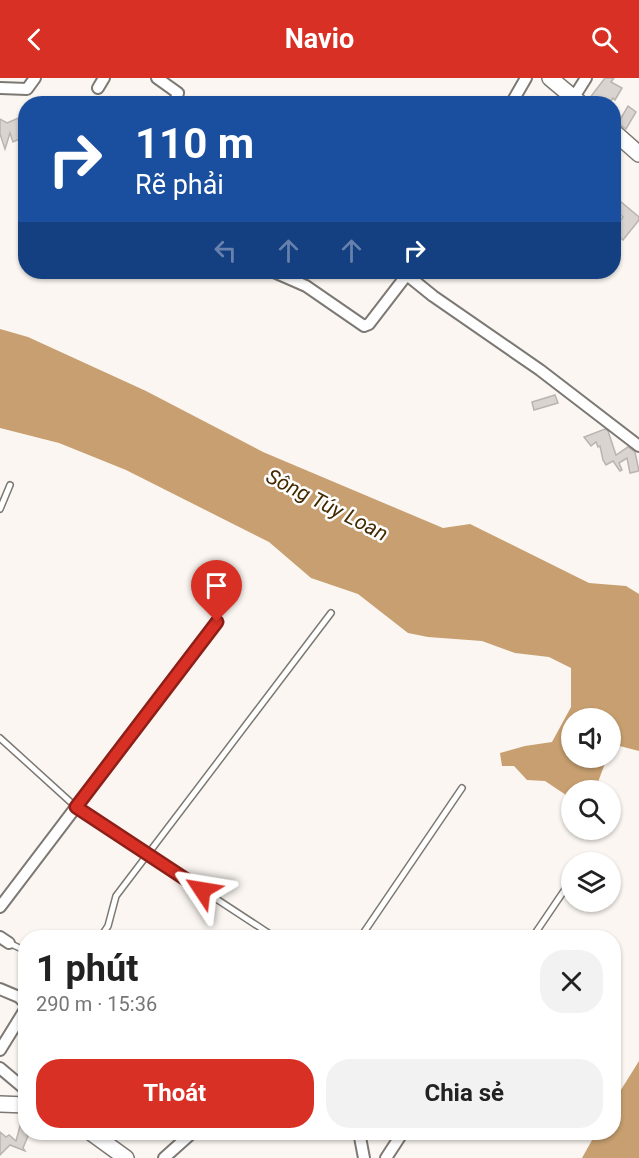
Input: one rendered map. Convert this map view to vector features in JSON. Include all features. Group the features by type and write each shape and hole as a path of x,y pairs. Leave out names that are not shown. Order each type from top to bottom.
{"street":[{"path":"0,88 27,88 35,78"},
{"path":"156,78 178,93 177,96"},
{"path":"516,96 526,78"},
{"path":"550,78 572,96"},
{"path":"579,96 586,78"},
{"path":"621,138 639,154"},
{"path":"290,279 306,286 364,326 369,324 403,279"},
{"path":"415,279 433,296 540,370 639,446"},
{"path":"0,908 76,807"},
{"path":"0,989 18,997"},
{"path":"0,1050 18,1020"},
{"path":"0,1068 18,1083"},
{"path":"0,1104 18,1105"},
{"path":"101,1140 126,1158"},
{"path":"164,1158 184,1140"},
{"path":"361,1140 364,1158"},
{"path":"386,1158 398,1140"}],"lane":[{"path":"0,509 10,484"},
{"path":"105,930 116,896 331,614"},
{"path":"76,807 217,622"},
{"path":"0,738 76,807 264,930"},
{"path":"365,930 462,788"},
{"path":"537,930 561,895"},
{"path":"4,940 18,947"}],"water":[{"name":"Sông Túy Loan","path":"0,329 28,337 146,391 263,452 443,528 470,524 589,583 626,586 639,594 639,751 621,746 621,708 570,708 571,668 549,657 515,653 482,641 428,637 408,633 358,594 311,578 269,542 126,470 59,443 0,428"},
{"path":"561,725 561,768 603,768 599,780 561,780 561,792 545,781 527,780 514,766 502,766 500,753 552,742"},
{"path":"639,1061 639,1158 582,1158 592,1140 621,1140 621,1090"}],"building":[{"path":"605,78 614,78 611,82 622,88 617,96 591,96"},
{"path":"628,106 636,112 626,129 621,125 621,118"},
{"path":"18,118 18,140 13,142 10,133 5,149 0,134 0,119 7,123"},
{"path":"621,202 639,217 639,220 623,240 621,238 621,219 623,217"},
{"path":"555,395 558,403 534,410 532,402"},
{"path":"605,429 608,431 616,455 628,447 635,452 639,471 630,473 627,458 619,463 622,470 620,471 613,461 606,465 600,446 598,447 596,442 591,446 584,437"},
{"path":"0,1132 16,1141 18,1134 18,1140 26,1140 23,1148 25,1151 10,1145 0,1155"}],"route":[{"path":"202,890 76,807 217,622"}]}
